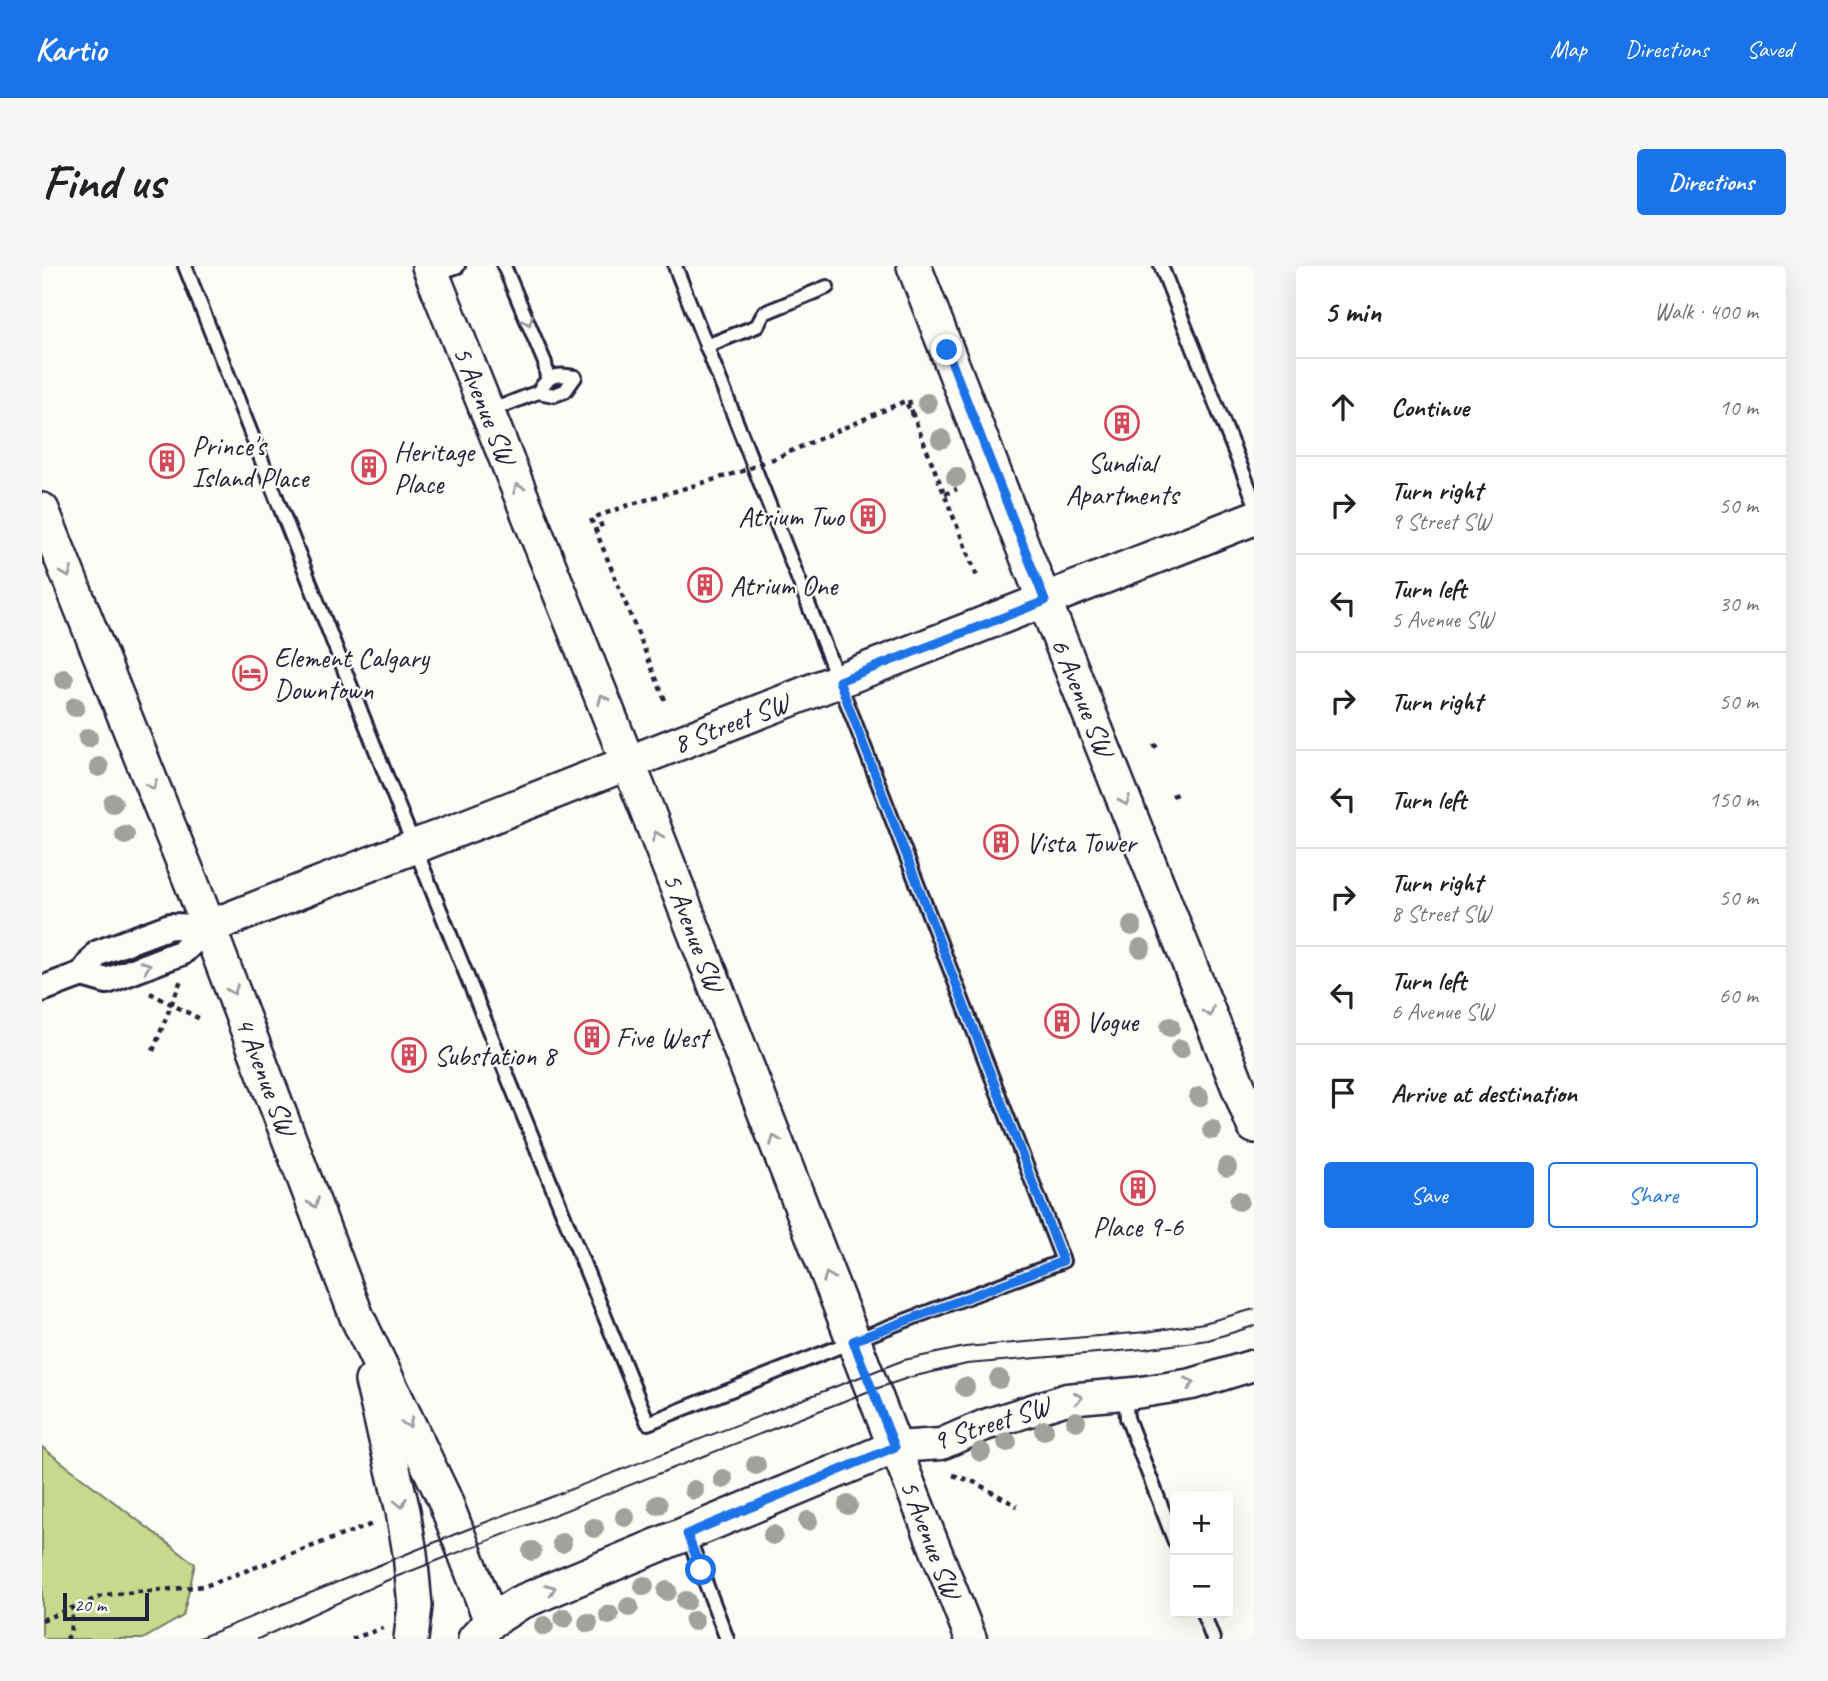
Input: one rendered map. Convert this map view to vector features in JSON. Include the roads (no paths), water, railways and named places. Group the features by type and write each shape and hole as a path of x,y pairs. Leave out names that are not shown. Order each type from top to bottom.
{"main road":[{"name":"6 Avenue SW","path":"914,266 1254,1126"},
{"name":"5 Avenue SW","path":"440,269 488,412 628,762 895,1447"},
{"name":"4 Avenue SW","path":"42,510 209,927 357,1317 444,1498 488,1633"},
{"name":"8 Street SW","path":"209,927 1254,518"},
{"path":"357,1317 403,1511 415,1606 399,1633"},
{"name":"9 Street SW","path":"488,1633 519,1603 895,1447"}],"street":[{"name":"8 Street SW","path":"42,989 82,974 98,953 170,926 209,927"},
{"name":"9 Street SW","path":"895,1447 941,1444 985,1425 1067,1399 1192,1384 1254,1365"},
{"name":"5 Avenue SW","path":"895,1447 971,1639"}],"lane":[{"path":"185,266 648,1423 1063,1261 675,266"},
{"path":"504,266 545,363 547,378"},
{"path":"1161,266 1254,500"},
{"path":"706,346 757,326 764,313 827,287"},
{"path":"488,412 538,392 554,395 565,391 575,377 558,373 547,378 538,392"},
{"path":"1125,1394 1127,1418 1170,1529"},
{"path":"687,1534 727,1639"},
{"path":"1205,1618 1213,1639"}],"tram line":[{"path":"197,1639 458,1533 904,1360 965,1347 1146,1332 1204,1323 1254,1309"},
{"path":"258,1639 388,1580 911,1377 967,1364 1144,1349 1208,1340 1254,1326"}],"place":[{"name":"Sundial Apartments","path":"1122,423"},
{"name":"Prince's Island Place","path":"167,461"},
{"name":"Heritage Place","path":"369,467"},
{"name":"Atrium Two","path":"868,516"},
{"name":"Atrium One","path":"705,585"},
{"name":"Element Calgary Downtown","path":"250,673"},
{"name":"Vista Tower","path":"1001,842"},
{"name":"Vogue","path":"1062,1021"},
{"name":"Five West","path":"592,1037"},
{"name":"Substation 8","path":"409,1055"},
{"name":"Place 9-6","path":"1138,1188"}]}
